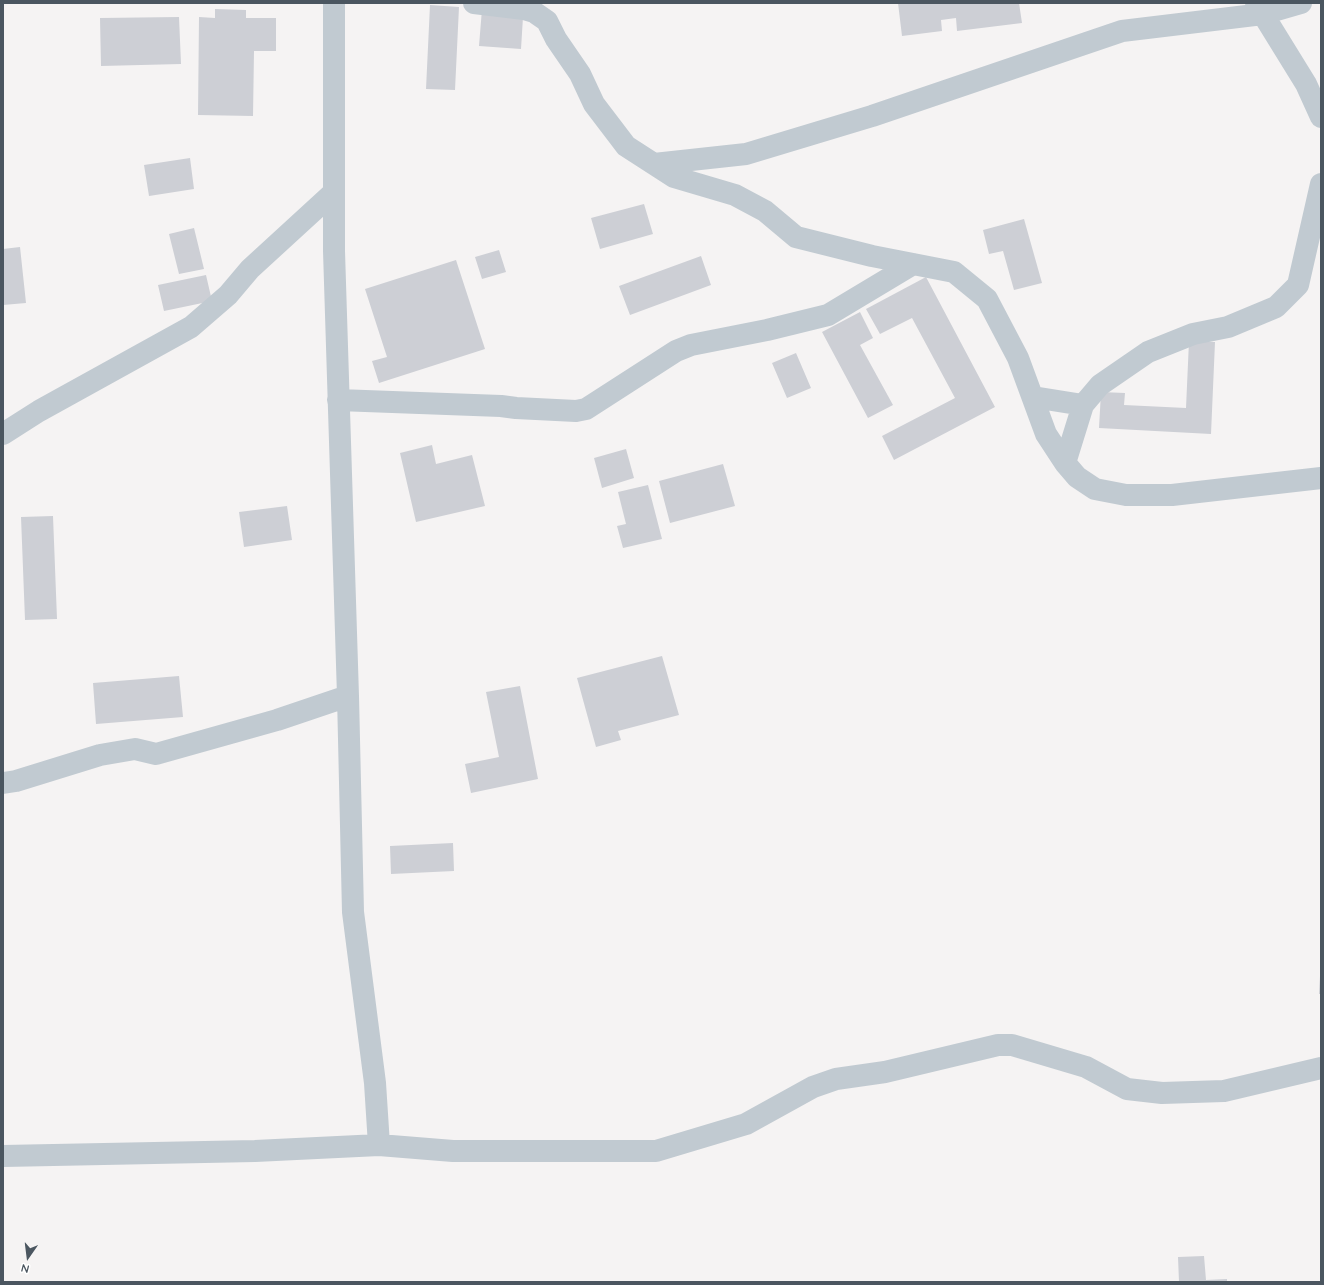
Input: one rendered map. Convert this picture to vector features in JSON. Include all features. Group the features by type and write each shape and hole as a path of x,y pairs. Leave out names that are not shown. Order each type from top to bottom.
{"street":[{"path":"334,3 334,192 338,400 348,696 353,912 375,1083 379,1145"},
{"path":"474,3 524,9 534,12 547,21 556,38 580,74 594,104 626,146 674,177 735,195 764,211 796,237 954,272 987,299 1018,358 1046,434 1065,463 1077,477 1095,489 1126,495 1172,495 1321,478"},
{"path":"654,164 746,154 872,116 1122,31 1259,8 1301,3"},
{"path":"1259,8 1306,84 1321,117"},
{"path":"1065,463 1084,405 1100,385 1148,352 1194,334 1228,327 1276,307 1298,285 1321,184"},
{"path":"3,434 39,412 191,327 228,295 250,269 334,192"},
{"path":"338,400 501,406 576,411 586,409 681,349 691,345 766,330 828,315 913,264"},
{"path":"1033,397 1084,405"},
{"path":"3,783 16,781 100,755 135,749 156,754 277,720 348,696"},
{"path":"3,1156 255,1151 379,1145 453,1151 656,1151 746,1124 813,1087 836,1079 885,1072 998,1045 1012,1045 1086,1067 1127,1089 1162,1093 1224,1092 1321,1068"}],"building":[{"path":"898,3 1019,3 1022,23 957,31 956,18 941,20 942,31 902,36"},
{"path":"430,5 459,7 455,90 426,89"},
{"path":"215,9 246,10 246,18 276,18 276,51 254,51 253,116 198,115 199,17 215,18"},
{"path":"482,9 523,17 521,49 479,46"},
{"path":"179,17 181,64 101,66 100,18"},
{"path":"190,158 194,189 149,196 144,165"},
{"path":"644,204 653,234 600,249 591,218"},
{"path":"1024,219 1042,283 1014,290 1003,251 989,254 983,230"},
{"path":"194,228 204,269 179,274 169,234"},
{"path":"20,247 26,303 3,305 3,249"},
{"path":"499,250 506,272 482,279 475,257"},
{"path":"701,256 711,285 630,315 619,286"},
{"path":"456,260 485,349 379,383 372,361 387,357 365,289"},
{"path":"206,275 212,301 164,311 158,285"},
{"path":"926,277 995,407 894,460 882,436 955,398 912,318 880,334 866,309"},
{"path":"860,312 873,338 860,345 893,405 868,418 822,332"},
{"path":"1189,341 1215,342 1211,434 1099,428 1101,392 1125,393 1124,405 1186,408"},
{"path":"796,353 811,388 787,398 772,363"},
{"path":"432,445 436,464 472,455 485,506 416,522 400,453"},
{"path":"626,449 634,478 602,488 594,458"},
{"path":"723,464 735,506 670,523 659,481"},
{"path":"648,485 662,539 623,548 617,526 626,524 618,492"},
{"path":"287,506 292,540 244,547 239,512"},
{"path":"53,516 57,619 25,620 21,517"},
{"path":"662,656 679,715 618,731 621,740 596,747 577,678"},
{"path":"179,676 183,717 96,724 93,683"},
{"path":"520,686 538,779 471,793 465,764 499,757 486,692"},
{"path":"453,843 454,871 391,874 390,846"},
{"path":"1320,976 1321,994 1319,994"},
{"path":"1204,1256 1206,1280 1227,1279 1227,1282 1179,1282 1178,1257"}]}
